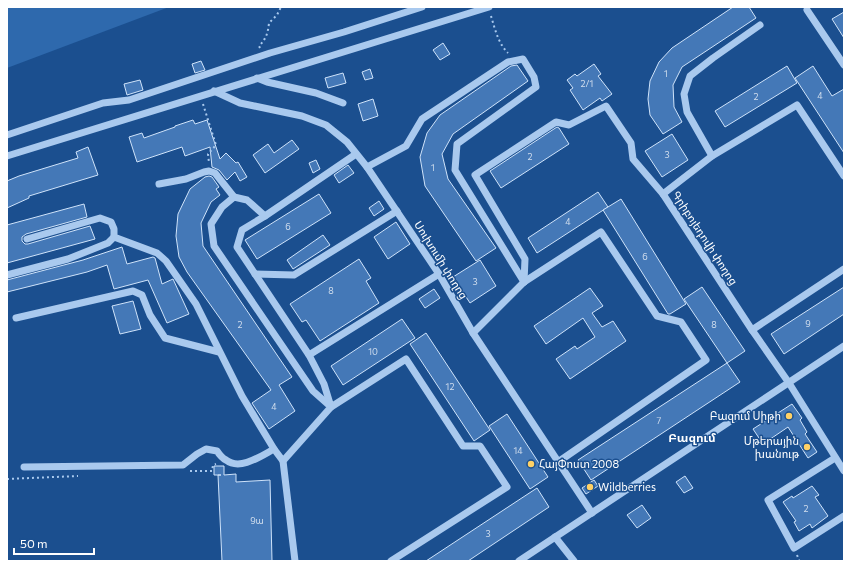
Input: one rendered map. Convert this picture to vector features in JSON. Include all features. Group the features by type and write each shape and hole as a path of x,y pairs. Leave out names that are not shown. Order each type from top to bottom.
{"street":[{"path":"7,135 103,103 129,100 263,55 344,32 422,7"},
{"path":"7,156 489,7"},
{"path":"806,10 844,63"},
{"path":"712,156 687,112 684,94 690,76 760,25"},
{"path":"367,167 406,146 422,119 508,62 523,59 534,77 536,87 457,144 455,170 524,282"},
{"path":"257,78 343,102"},
{"name":"Սուխումի փողոց","path":"214,91 240,103 302,116 326,125 347,142 367,167 439,274 473,333 592,513"},
{"path":"663,194 712,156 797,105 844,176"},
{"name":"Գրիբոյեդովի փողոց","path":"524,282 525,259 475,174 556,122 569,125 606,106 631,143 633,159 663,194 752,330 789,383 844,472"},
{"path":"331,407 324,384 309,355 237,247 242,230 356,154"},
{"path":"159,184 186,179 209,171 215,173 234,198 247,200 265,216"},
{"path":"234,198 222,207 211,224 214,246 313,391 331,407"},
{"path":"255,274 294,275 397,211"},
{"path":"7,275 68,259 108,243 114,237 114,229 111,222 100,218 27,238"},
{"path":"473,333 524,282 601,232 657,316 681,322 706,360 558,462"},
{"path":"114,237 157,253 166,261 196,304 242,396 274,449 284,461 295,561"},
{"path":"752,330 844,269"},
{"path":"309,355 439,274"},
{"path":"16,318 133,291 142,295 150,315 166,338 219,352"},
{"path":"519,561 844,346"},
{"path":"284,461 331,407 406,359 463,446 480,446 507,487 391,561"},
{"path":"24,467 183,465 206,449 217,451 226,461 237,464 250,462 274,449"},
{"path":"835,458 768,500 794,548 844,516"},
{"path":"555,537 574,561"}],"path":[{"path":"263,55 259,46 265,39 268,30 268,23 277,14 280,7"},
{"path":"489,7 498,37 505,50"},
{"path":"200,96 216,145 208,154 210,165 215,173"}],"shaded area":[{"path":"7,7 169,7 7,68"}],"building":[{"path":"733,7 749,7 756,18 682,67 673,85 674,107 682,122 663,134 650,115 648,99 650,81 659,62 672,48"},
{"path":"844,12 844,38 832,19"},
{"path":"443,43 450,54 440,60 433,50"},
{"path":"201,61 205,70 195,73 192,64"},
{"path":"594,64 601,74 598,76 612,94 602,101 600,98 583,110 570,90 573,88 567,80 575,74 577,76"},
{"path":"517,65 528,81 453,134 442,154 448,179 496,248 476,261 425,186 420,157 427,133 440,115 511,66"},
{"path":"787,66 797,83 725,127 715,111"},
{"path":"813,66 832,96 844,89 844,153 795,78"},
{"path":"370,69 373,78 365,80 362,72"},
{"path":"343,73 346,83 328,88 325,78"},
{"path":"140,80 143,90 127,95 124,84"},
{"path":"373,99 378,116 363,121 358,104"},
{"path":"193,120 195,124 207,120 220,159 226,153 236,163 238,162 247,177 240,181 235,172 227,180 219,170 212,167 210,147 185,156 182,147 137,162 129,137 142,133 144,138"},
{"path":"557,127 569,144 501,188 490,171"},
{"path":"672,134 688,160 662,177 645,151"},
{"path":"292,140 299,149 265,173 253,155 268,144 274,153"},
{"path":"88,147 98,175 29,196 29,198 7,208 7,181 78,158 76,152"},
{"path":"316,160 320,169 313,173 309,163"},
{"path":"348,165 354,173 339,183 334,175"},
{"path":"205,177 212,177 219,187 216,189 220,195 211,202 201,223 203,246 292,377 279,385 295,411 269,429 252,403 271,390 187,272 179,257 176,236 178,214 190,189"},
{"path":"598,192 608,207 537,253 528,238"},
{"path":"319,194 331,213 257,259 245,240"},
{"path":"621,199 686,304 670,314 668,314 603,210"},
{"path":"379,201 384,209 374,216 369,208"},
{"path":"84,204 87,217 26,234 22,237 22,241 25,244 28,244 90,226 95,239 7,263 7,225"},
{"path":"396,222 410,244 388,259 374,237"},
{"path":"323,235 330,245 293,269 287,260"},
{"path":"122,247 127,264 153,257 155,258 162,284 173,279 189,314 167,323 148,280 114,289 107,265 87,272 7,292 7,280 83,260"},
{"path":"359,259 371,278 366,281 379,303 320,341 306,320 302,322 290,304"},
{"path":"480,260 496,286 470,303 453,277"},
{"path":"702,287 745,351 727,363 684,299"},
{"path":"844,287 844,314 784,354 771,334"},
{"path":"590,288 603,306 592,313 602,327 613,321 626,341 570,379 556,359 575,346 577,349 595,337 583,318 546,344 534,326"},
{"path":"434,289 440,298 425,308 419,299"},
{"path":"133,301 141,329 120,334 112,306"},
{"path":"402,319 415,338 343,385 331,366"},
{"path":"426,333 490,430 474,441 410,344"},
{"path":"727,363 740,382 591,480 578,460"},
{"path":"792,404 802,418 800,420 807,432 805,434 817,452 808,458 788,427 763,444 753,429"},
{"path":"507,414 548,477 530,489 489,426"},
{"path":"214,466 224,466 224,475 236,474 236,482 270,480 272,561 222,561 218,475 214,475"},
{"path":"685,476 693,488 684,493 676,482"},
{"name":"Wildberries","path":"594,480 598,486 586,494 582,488"},
{"path":"812,486 819,495 815,497 828,516 812,528 810,524 799,531 794,522 796,521 783,502 792,496 793,498"},
{"path":"537,488 549,507 468,561 426,561"},
{"path":"642,505 651,518 637,528 627,515"}],"place":[{"name":"Բազում Սիթի","path":"789,416"},
{"name":"Մթերային խանութ","path":"807,447"},
{"name":"ՀայՓոստ 2008","path":"531,464"},
{"name":"Wildberries","path":"590,487"}],"district":[{"name":"Բազում","path":"692,438"}]}
